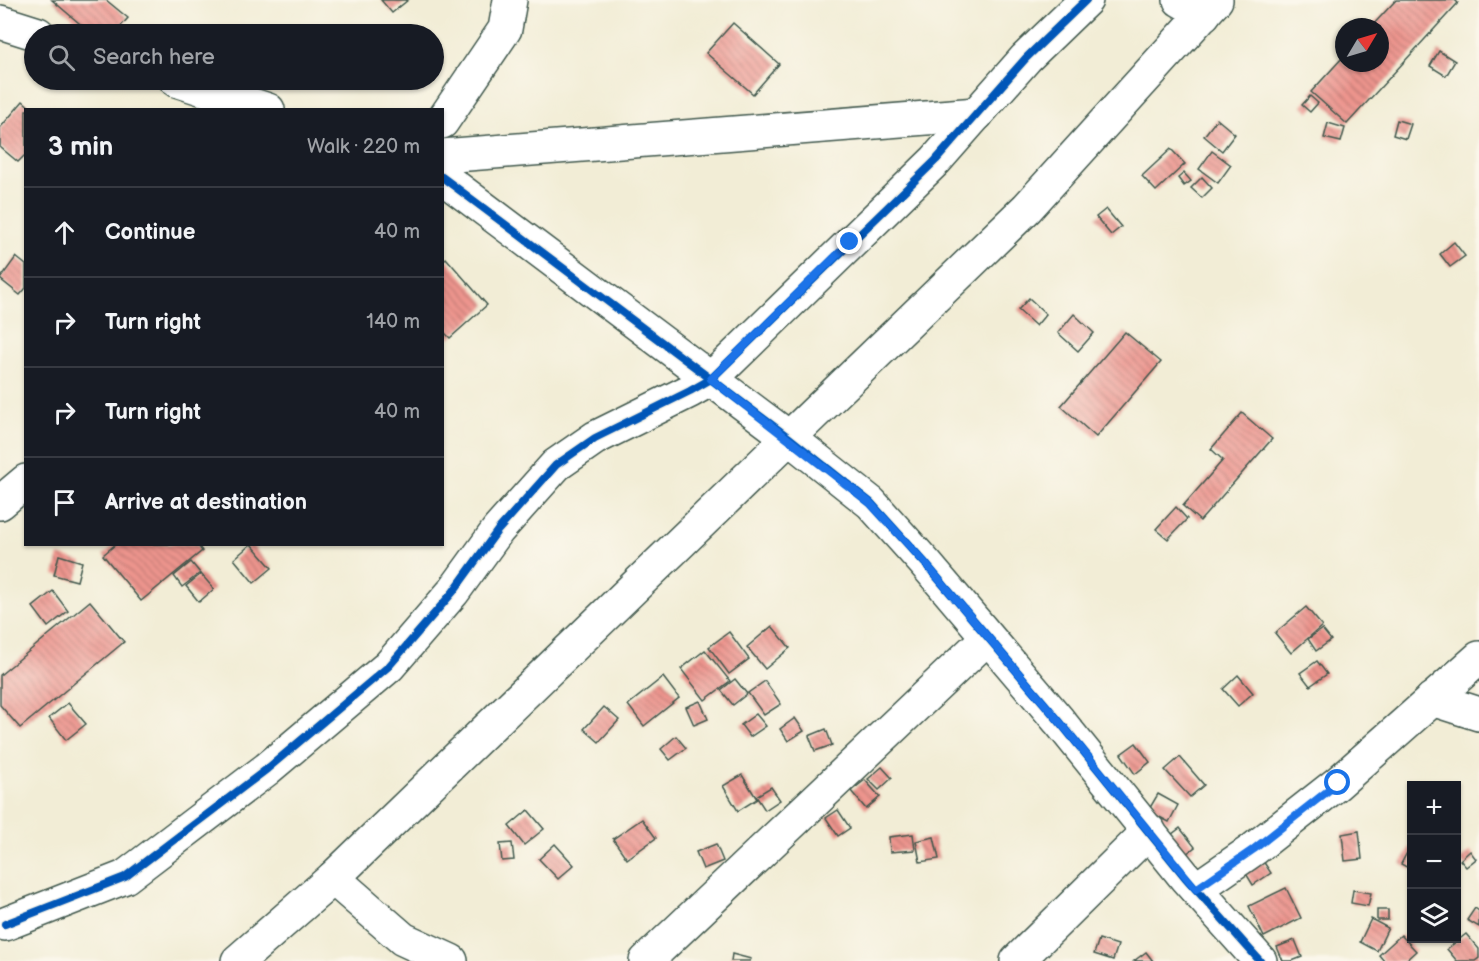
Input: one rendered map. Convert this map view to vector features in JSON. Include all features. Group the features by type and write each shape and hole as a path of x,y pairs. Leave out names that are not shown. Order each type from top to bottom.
{"main road":[{"path":"444,119 505,28 510,0"},
{"path":"6,924 125,877 267,768 389,666 453,592 498,530 556,465 595,438 711,379 936,159 1026,58 1086,0"},
{"path":"238,961 333,878 1027,208 1200,5"},
{"path":"0,22 24,30"},
{"path":"207,90 262,108"},
{"path":"444,156 977,114"},
{"path":"444,179 788,437 870,503 925,563 1196,889 1260,961"},
{"path":"0,503 24,483"},
{"path":"646,961 987,638"},
{"path":"1196,889 1254,849 1338,783 1479,658"},
{"path":"1432,699 1479,714"},
{"path":"1017,961 1149,831"},
{"path":"333,878 403,939 451,961"}],"building":[{"path":"52,0 106,0 128,18 123,24 80,24"},
{"path":"381,0 408,0 392,13"},
{"path":"1396,0 1455,0 1458,3 1347,124 1311,92 1335,66 1335,72 1389,72 1389,18 1379,18"},
{"path":"733,23 779,64 753,94 706,53"},
{"path":"1439,51 1455,61 1446,76 1430,66"},
{"path":"1310,96 1318,103 1310,112 1302,105"},
{"path":"23,101 31,108 24,108 24,156 18,162 0,147 0,128"},
{"path":"1217,119 1235,134 1222,151 1204,136"},
{"path":"1397,120 1411,124 1406,139 1393,135"},
{"path":"1328,123 1345,128 1341,142 1324,138"},
{"path":"1171,149 1185,164 1156,191 1142,176"},
{"path":"1212,151 1231,165 1218,183 1199,169"},
{"path":"1184,173 1191,181 1184,186 1178,178"},
{"path":"1202,177 1212,188 1202,198 1191,188"},
{"path":"1106,209 1121,227 1111,235 1096,217"},
{"path":"1454,242 1465,256 1450,267 1440,254"},
{"path":"16,257 24,263 24,290 20,295 0,279"},
{"path":"446,258 487,305 450,338 444,332 444,260"},
{"path":"1029,298 1046,314 1036,326 1018,310"},
{"path":"1074,314 1094,333 1078,351 1058,333"},
{"path":"1125,332 1161,362 1096,437 1061,406"},
{"path":"1242,413 1272,439 1200,521 1183,506 1223,460 1211,449"},
{"path":"1176,507 1187,519 1168,539 1156,529"},
{"path":"114,546 198,546 202,551 141,601 103,555"},
{"path":"249,546 253,546 272,568 254,583 234,559"},
{"path":"59,555 82,562 77,581 54,575"},
{"path":"191,562 200,573 182,587 174,576"},
{"path":"201,574 214,589 199,602 186,586"},
{"path":"53,591 68,611 48,627 33,607"},
{"path":"90,601 124,642 20,728 0,705 0,675"},
{"path":"1306,607 1322,626 1291,653 1275,633"},
{"path":"772,626 790,648 765,669 747,647"},
{"path":"1322,629 1331,640 1316,651 1308,639"},
{"path":"729,632 749,659 729,674 709,647"},
{"path":"705,650 730,681 705,700 681,669"},
{"path":"1317,661 1327,674 1310,686 1300,673"},
{"path":"1238,675 1253,693 1238,706 1223,689"},
{"path":"663,677 679,698 644,726 628,705"},
{"path":"735,679 747,694 733,705 721,690"},
{"path":"765,681 781,704 764,715 748,693"},
{"path":"700,701 708,719 694,725 686,707"},
{"path":"68,703 86,724 66,740 49,718"},
{"path":"604,707 619,720 599,742 584,729"},
{"path":"756,714 766,726 750,737 741,725"},
{"path":"795,718 804,731 788,741 780,729"},
{"path":"826,729 832,745 815,751 809,736"},
{"path":"676,736 686,748 670,760 661,749"},
{"path":"1136,743 1150,762 1135,774 1121,754"},
{"path":"1180,757 1204,785 1190,797 1165,770"},
{"path":"882,767 892,778 879,790 868,779"},
{"path":"742,775 757,799 738,811 723,786"},
{"path":"865,780 880,797 866,809 851,791"},
{"path":"771,787 780,800 765,810 756,796"},
{"path":"1158,794 1178,805 1169,822 1148,811"},
{"path":"528,810 544,829 524,845 509,826"},
{"path":"838,810 850,828 838,836 826,818"},
{"path":"642,819 656,838 627,859 613,839"},
{"path":"1180,828 1195,847 1182,857 1167,838"},
{"path":"1359,831 1362,859 1345,861 1342,834"},
{"path":"913,834 915,850 890,852 889,837"},
{"path":"934,837 939,859 920,862 916,841"},
{"path":"512,843 514,860 502,861 500,844"},
{"path":"555,844 574,865 558,879 539,859"},
{"path":"716,844 723,861 703,869 696,852"},
{"path":"1470,851 1476,859 1466,867 1461,859"},
{"path":"1407,853 1407,867 1401,864"},
{"path":"1263,861 1271,873 1253,885 1245,872"},
{"path":"1286,888 1301,918 1264,937 1249,906"},
{"path":"1353,890 1371,893 1368,906 1351,903"},
{"path":"1475,908 1479,911 1479,927 1467,920"},
{"path":"1377,910 1388,910 1388,920 1377,920"},
{"path":"1371,919 1388,928 1377,951 1360,942"},
{"path":"1466,934 1479,949 1479,958 1475,961 1457,961 1447,949 1455,943 1461,943 1461,938"},
{"path":"1401,935 1416,951 1405,961 1384,961 1379,955"},
{"path":"1099,939 1118,945 1113,960 1094,954"},
{"path":"1295,940 1302,957 1292,961 1283,961 1277,947"},
{"path":"1146,952 1153,961 1134,961"},
{"path":"732,954 751,959 750,961 731,961"}],"cycle path":[{"path":"5,924 125,877 267,769 389,666 453,592 498,530 556,465 595,438 711,379 936,160 1026,58 1086,0"},
{"path":"444,179 788,437 871,503 1059,721 1185,877 1260,961"}],"route":[{"path":"850,242 711,379 870,503 925,563 1059,721 1196,889 1254,849 1338,783"}]}
